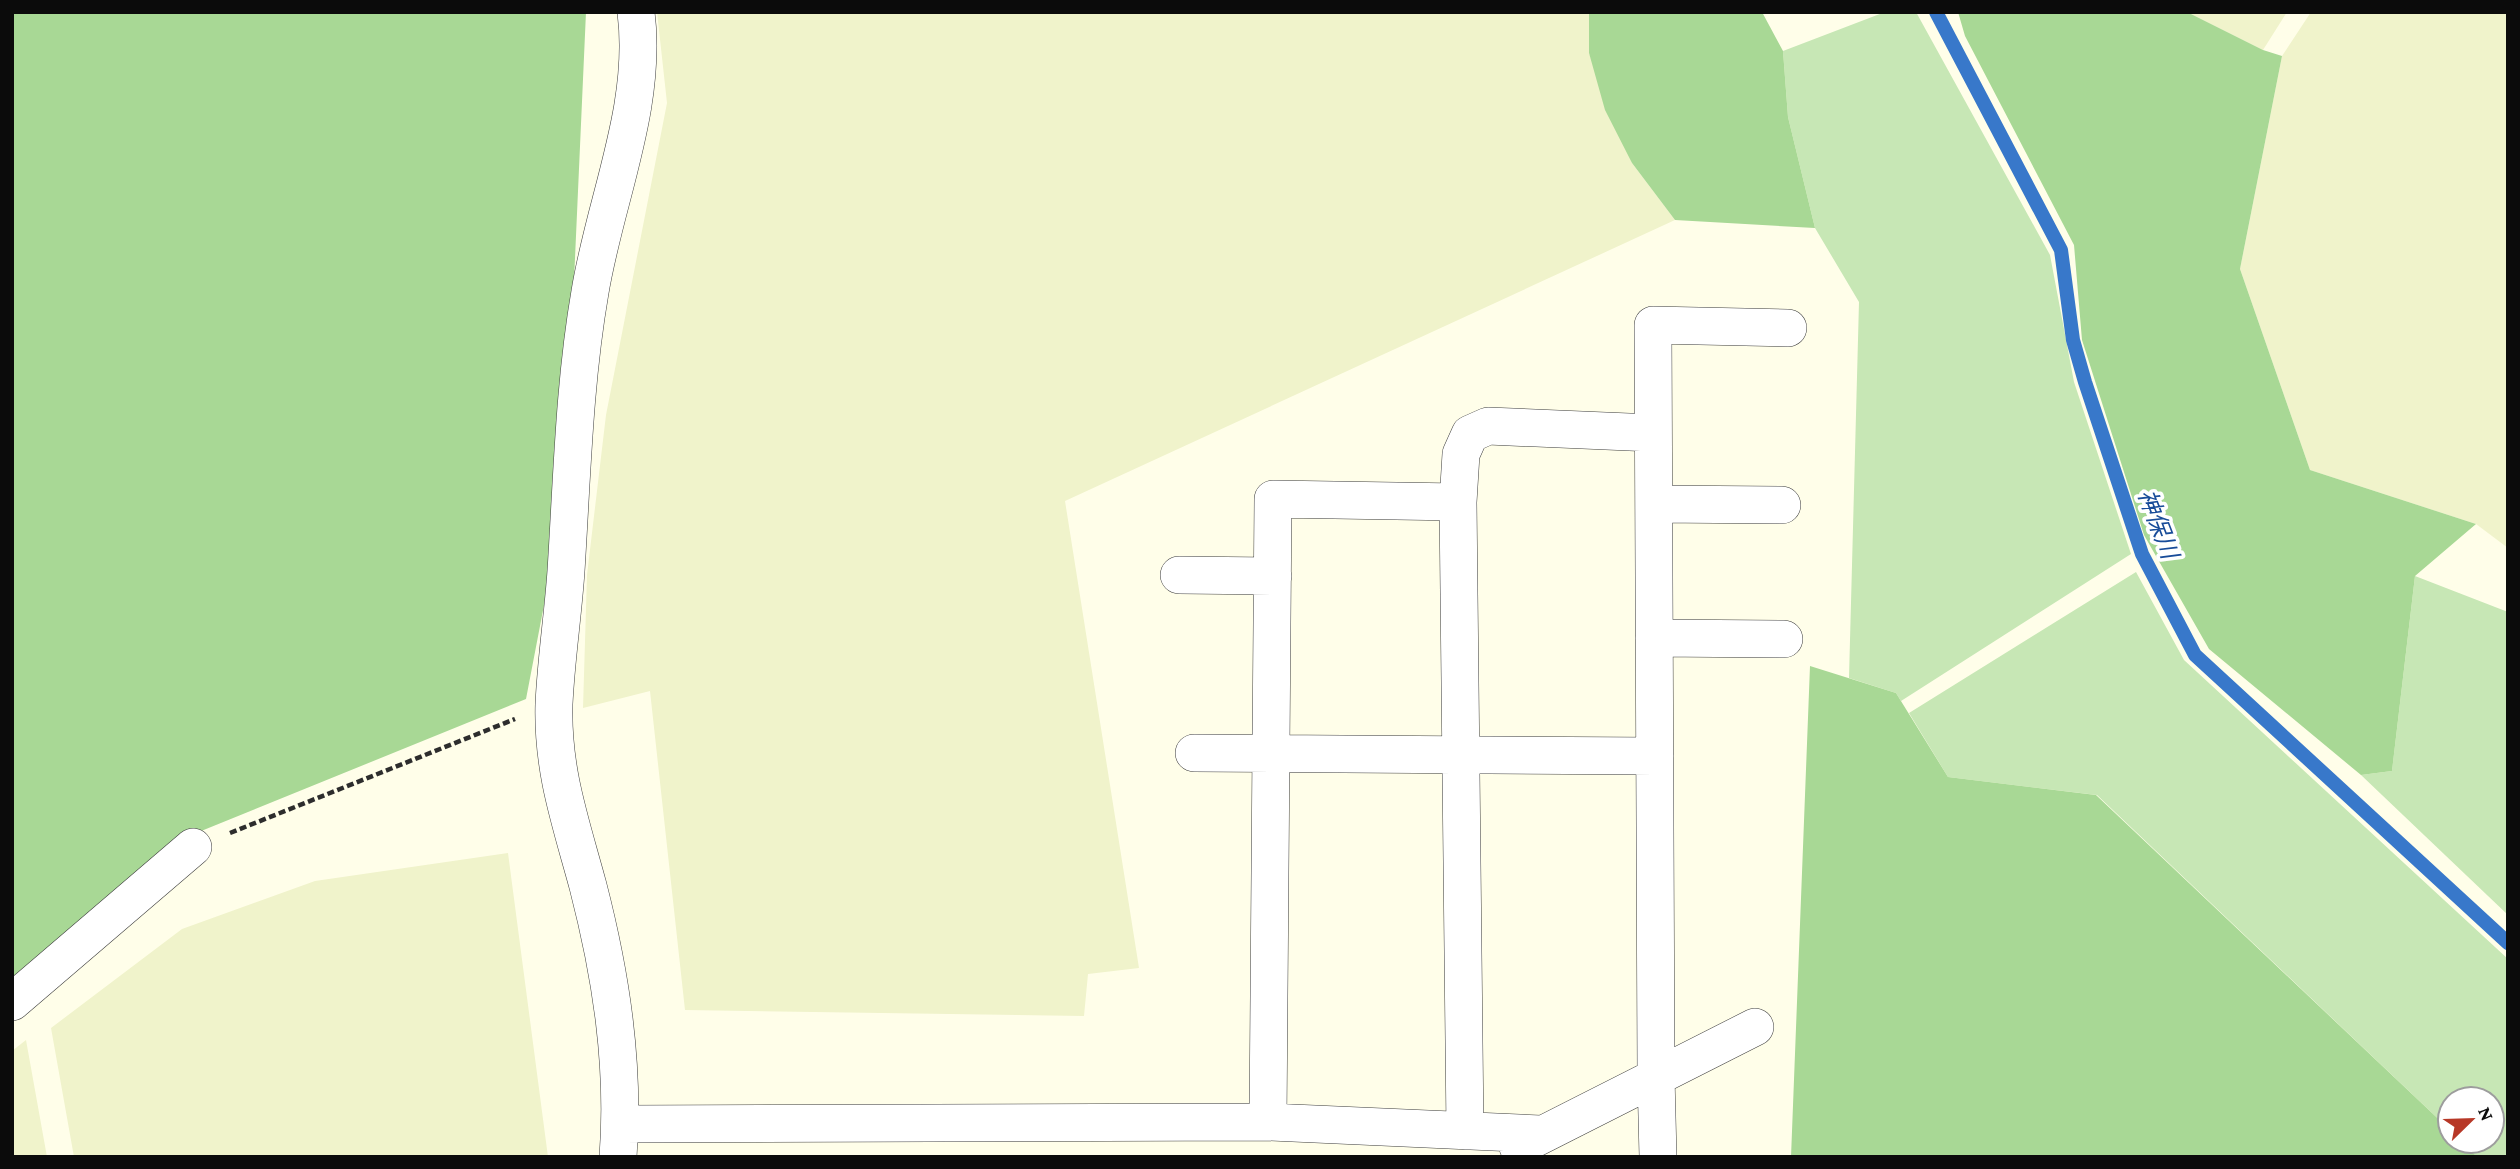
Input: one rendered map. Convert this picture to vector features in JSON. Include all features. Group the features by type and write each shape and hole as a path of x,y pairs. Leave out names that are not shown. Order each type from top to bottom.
{"street":[{"path":"636,12 637,84 588,305 573,438 566,573 554,703 554,744 559,782 588,888 611,991 621,1078 619,1140 1268,1122 1540,1134"},
{"path":"1658,1157 1653,325 1788,328"},
{"path":"1465,1131 1458,502 1461,454 1470,434 1488,426 1653,433"},
{"path":"1268,1122 1273,499 1458,502"},
{"path":"1654,504 1782,505"},
{"path":"1179,575 1273,576"},
{"path":"1654,638 1784,639"},
{"path":"1194,753 1655,756"},
{"path":"12,1002 193,847"},
{"path":"1501,1157 1540,1134 1755,1027"}],"path":[{"path":"193,847 554,703"}],"green space":[{"path":"12,12 586,12 568,415 549,579 526,699 179,840 12,983"},
{"path":"657,12 1589,12 1589,53 1632,163 1675,220 1065,501 1139,968 1088,974 1084,1016 685,1010 650,691 583,708 587,575 606,415 667,103"},
{"path":"1589,12 1762,12 1783,51 1788,117 1815,228 1675,220 1632,163 1605,110 1589,53"},
{"path":"1885,12 1916,12 2050,255 2074,382 2131,554 1901,701 1896,693 1849,678 1859,302 1815,228 1788,117 1783,51"},
{"path":"1958,12 2187,12 2263,50 2282,56 2240,269 2310,470 2476,524 2415,576 2392,771 2361,775 2209,649 2144,535 2082,340 2074,245 1965,36"},
{"path":"2187,12 2287,12 2263,50"},
{"path":"2311,12 2508,12 2508,548 2476,524 2310,470 2240,269 2282,56"},
{"path":"2136,572 2184,660 2508,959 2508,1157 2475,1155 2506,1155 2506,1085 2436,1085 2436,1117 2097,795 1948,777 1909,713"},
{"path":"2415,576 2508,612 2508,915 2361,775 2392,771"},
{"path":"1810,666 1896,693 1948,777 2096,795 2436,1117 2436,1155 2477,1157 1791,1157"},
{"path":"508,853 548,1157 74,1157 51,1028 182,929 315,881"},
{"path":"26,1040 47,1157 12,1157 12,1051"}],"waterway":[{"name":"神保川","path":"1936,12 2061,250 2073,340 2085,382 2142,554 2195,655 2508,943"}]}
